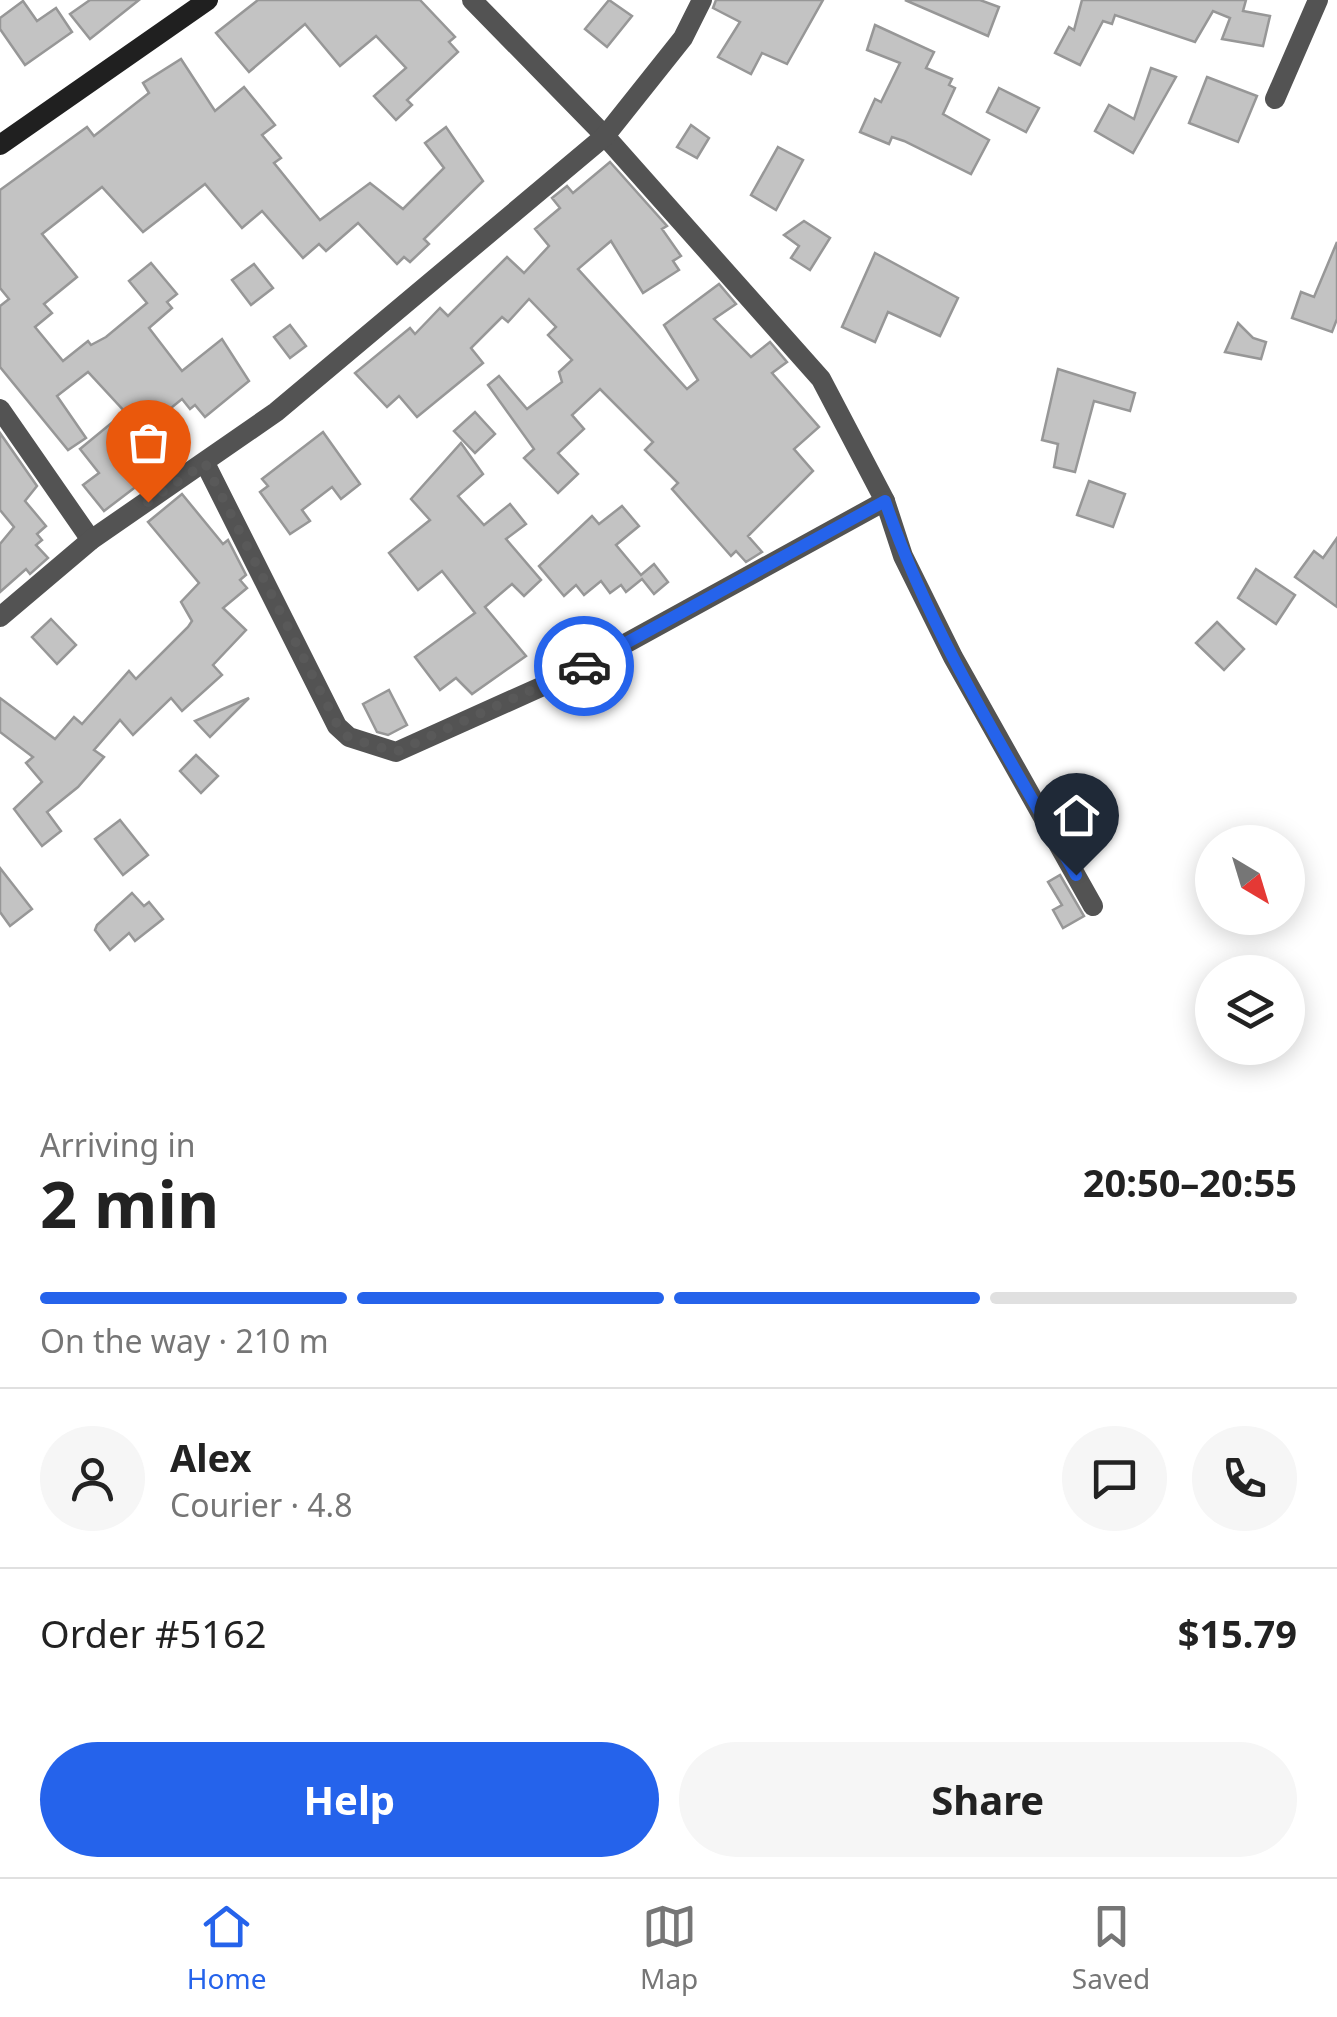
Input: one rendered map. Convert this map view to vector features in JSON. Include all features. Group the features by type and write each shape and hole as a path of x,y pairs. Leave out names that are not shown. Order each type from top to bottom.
{"main road":[{"path":"0,146 208,0"}],"street":[{"path":"472,0 604,136 820,378 885,501 904,556 953,658 1093,906"},
{"path":"0,617 91,540 205,463 380,328 604,136 682,38 702,0"},
{"path":"1275,98 1318,0"},
{"path":"0,409 91,540"},
{"path":"205,463 338,726 349,738 396,752 572,673 885,501"}],"building":[{"path":"90,0 139,0 90,39 70,14"},
{"path":"258,0 420,0 455,37 449,42 458,52 407,100 412,105 396,120 374,96 406,68 376,36 340,66 305,24 249,72 216,33"},
{"path":"609,0 632,16 607,47 585,29"},
{"path":"716,0 823,0 787,64 762,53 751,74 718,57 740,22 713,8"},
{"path":"905,0 980,0 999,7 988,36"},
{"path":"1082,0 1246,0 1243,11 1270,16 1263,46 1222,39 1230,18 1213,11 1195,42 1115,15 1112,24 1103,21 1080,65 1055,53 1069,27 1074,30"},
{"path":"23,1 37,21 56,8 72,32 25,65 0,29 0,18"},
{"path":"875,25 934,52 926,68 952,79 949,85 955,88 943,114 989,140 971,174 904,141 892,137 889,144 860,132 875,99 881,102 900,63 867,50"},
{"path":"181,59 215,111 244,87 275,125 262,135 281,158 274,163 320,220 370,183 403,209 444,168 425,143 446,127 483,181 424,239 429,244 410,262 404,257 397,264 358,223 326,251 319,244 303,258 262,211 242,228 205,184 143,232 102,187 42,234 77,277 44,304 52,313 35,327 63,361 88,341 91,345 106,337 147,303 129,281 151,263 177,294 167,302 172,308 149,328 182,371 222,339 249,381 205,417 195,405 190,409 182,399 118,451 142,482 104,511 83,485 99,473 80,449 125,412 88,372 57,396 86,438 68,450 0,367 0,306 9,299 0,288 0,190 87,127 94,136 149,93 143,83"},
{"path":"1151,68 1176,77 1133,153 1095,131 1109,105 1134,119"},
{"path":"1207,77 1257,96 1238,142 1189,123"},
{"path":"999,88 1039,108 1026,132 987,112"},
{"path":"691,125 709,138 697,158 677,147"},
{"path":"778,147 803,160 776,210 751,195"},
{"path":"610,162 667,226 662,229 681,256 673,261 679,270 643,293 611,241 578,269 687,389 698,380 664,325 719,284 736,304 714,319 751,357 770,342 787,362 772,373 819,427 794,449 813,471 748,536 762,552 746,562 736,551 731,556 672,489 678,483 645,450 653,442 600,389 572,415 584,429 558,453 578,474 558,493 524,458 534,449 488,385 499,376 527,409 562,382 559,372 572,360 548,335 556,327 529,299 508,322 502,317 471,348 483,363 417,417 399,396 387,407 355,373 410,328 415,334 440,308 448,316 507,257 524,273 549,246 535,229 560,208 552,198 567,186 573,193"},
{"path":"804,221 830,238 810,270 791,258 799,246 784,235"},
{"path":"1337,242 1337,319 1332,332 1292,318 1301,292 1314,297"},
{"path":"875,253 958,298 940,336 888,312 875,342 842,327"},
{"path":"254,264 273,288 251,305 232,280"},
{"path":"1238,323 1253,338 1266,342 1261,359 1225,352"},
{"path":"290,325 306,346 290,358 274,337"},
{"path":"1058,369 1135,393 1130,411 1094,401 1075,472 1054,467 1058,444 1042,440"},
{"path":"475,412 495,434 475,453 454,431"},
{"path":"323,432 360,484 341,499 332,487 302,510 310,521 290,534 260,492 268,486 262,479"},
{"path":"0,433 37,486 25,501 46,526 37,534 42,540 36,545 48,558 30,574 26,569 0,592 0,544 14,527 0,510"},
{"path":"461,443 483,474 458,496 484,525 510,504 526,524 506,539 541,580 524,596 512,584 485,607 526,656 472,694 456,678 440,690 415,657 475,613 442,571 418,590 389,553 430,520 411,499"},
{"path":"1089,481 1125,494 1113,527 1077,515"},
{"path":"182,494 223,544 228,540 246,575 240,580 247,588 223,608 246,630 213,665 222,675 182,711 171,698 133,735 120,720 94,750 104,757 78,787 47,812 61,831 42,846 14,809 42,782 26,763 33,757 0,732 0,698 55,739 74,717 82,724 129,671 136,679 188,627 192,621 181,602 199,583 148,522"},
{"path":"622,506 639,526 616,545 641,575 654,564 668,582 654,594 642,579 626,592 621,585 610,593 601,581 584,595 576,585 564,596 539,566 592,516 599,524"},
{"path":"1337,538 1337,607 1295,577 1314,551 1323,558"},
{"path":"1256,569 1295,595 1276,624 1238,598"},
{"path":"51,619 76,645 57,664 32,637"},
{"path":"1217,622 1244,649 1224,670 1196,643"},
{"path":"389,690 407,725 388,735 377,732 363,704"},
{"path":"249,698 210,737 195,721"},
{"path":"196,755 218,776 201,793 180,771"},
{"path":"120,820 148,855 123,875 95,839"},
{"path":"0,868 32,909 10,926 0,912"},
{"path":"1060,875 1084,916 1063,928 1053,910 1062,905 1048,882"},
{"path":"132,893 144,906 149,902 163,919 135,941 129,933 110,950 95,930"}],"way so far":[{"path":"148,502 205,463 338,726 349,738 396,752 584,666"}],"route":[{"path":"584,666 885,501 904,556 953,658 1076,875"}]}
